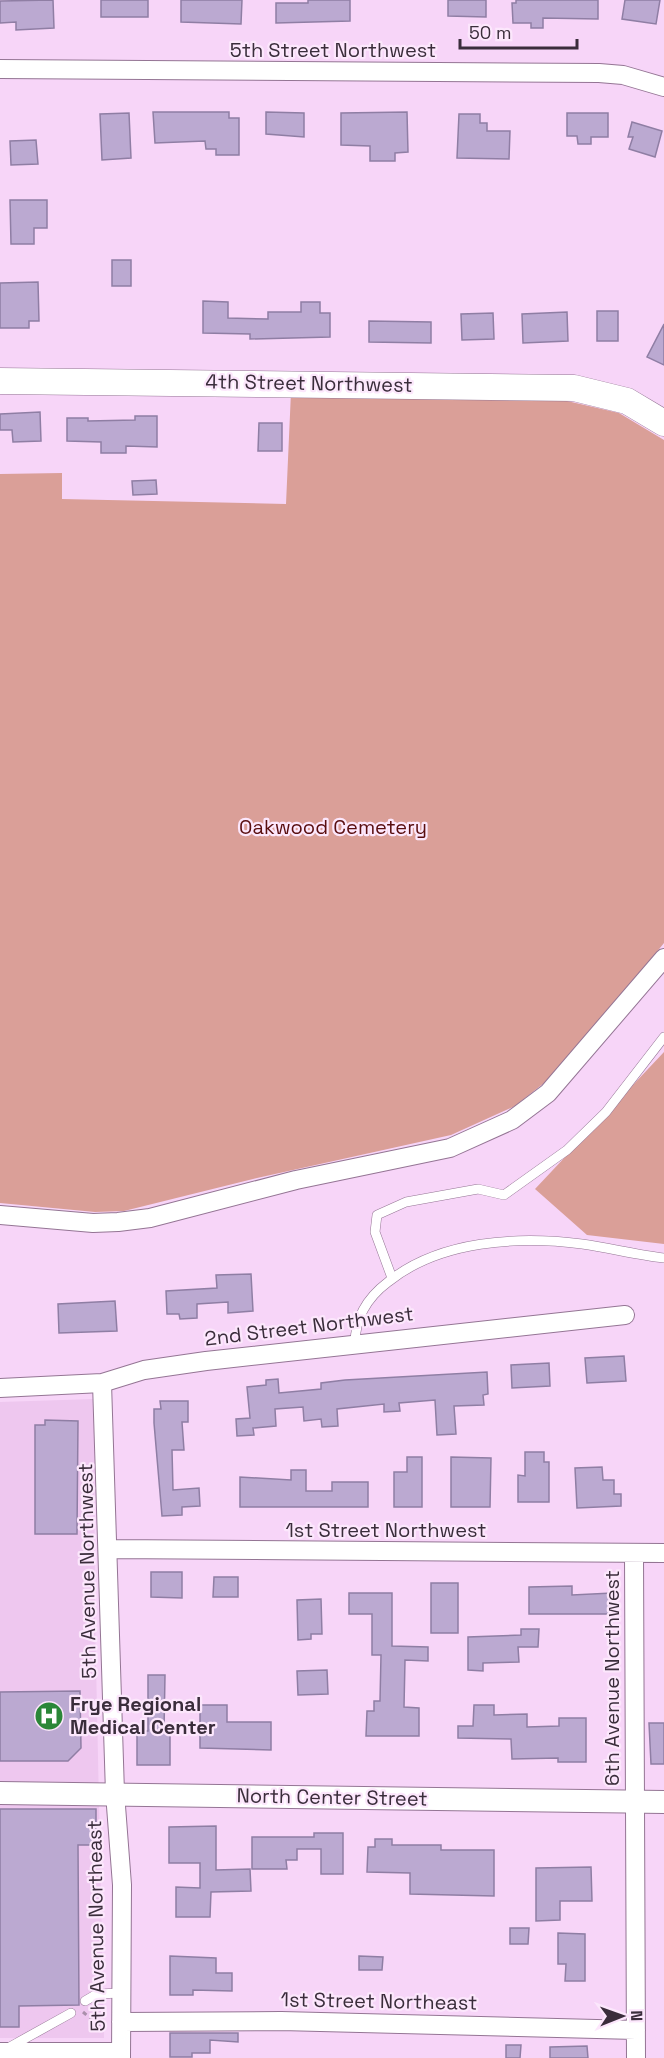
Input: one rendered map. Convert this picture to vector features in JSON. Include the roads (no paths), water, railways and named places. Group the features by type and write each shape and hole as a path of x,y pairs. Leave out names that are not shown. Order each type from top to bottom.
{"main road":[{"name":"4th Street Northwest","path":"0,381 574,388 617,398 664,423"}],"street":[{"name":"5th Street Northwest","path":"0,69 599,73 623,75 664,87"},
{"path":"0,1215 93,1223 150,1218 296,1180 450,1148 471,1140 512,1120 548,1093 664,958"},
{"name":"2nd Street Northwest","path":"0,1388 102,1383 144,1370 195,1362 625,1315"},
{"name":"5th Avenue Northwest","path":"102,1383 115,1793"},
{"name":"1st Street Northwest","path":"109,1549 664,1553"},
{"name":"6th Avenue Northwest","path":"634,1554 636,2058"},
{"name":"North Center Street","path":"0,1793 664,1802"},
{"name":"5th Avenue Northeast","path":"115,1793 122,1885 121,2055"},
{"name":"1st Street Northeast","path":"121,2022 281,2021 636,2030"},
{"path":"0,2052 121,2055"}],"lane":[{"path":"392,1278 375,1232 377,1215 405,1202 478,1189 504,1195 567,1150 606,1112 664,1036"},
{"path":"355,1344 355,1328 372,1294 403,1270 452,1250 512,1241 581,1244 664,1258"},
{"path":"85,2001 97,1994 121,1993"},
{"path":"0,2052 71,2013"}],"place":[{"name":"Frye Regional Medical Center","path":"49,1716"}],"park label":[{"name":"Oakwood Cemetery","path":"333,827"}]}
